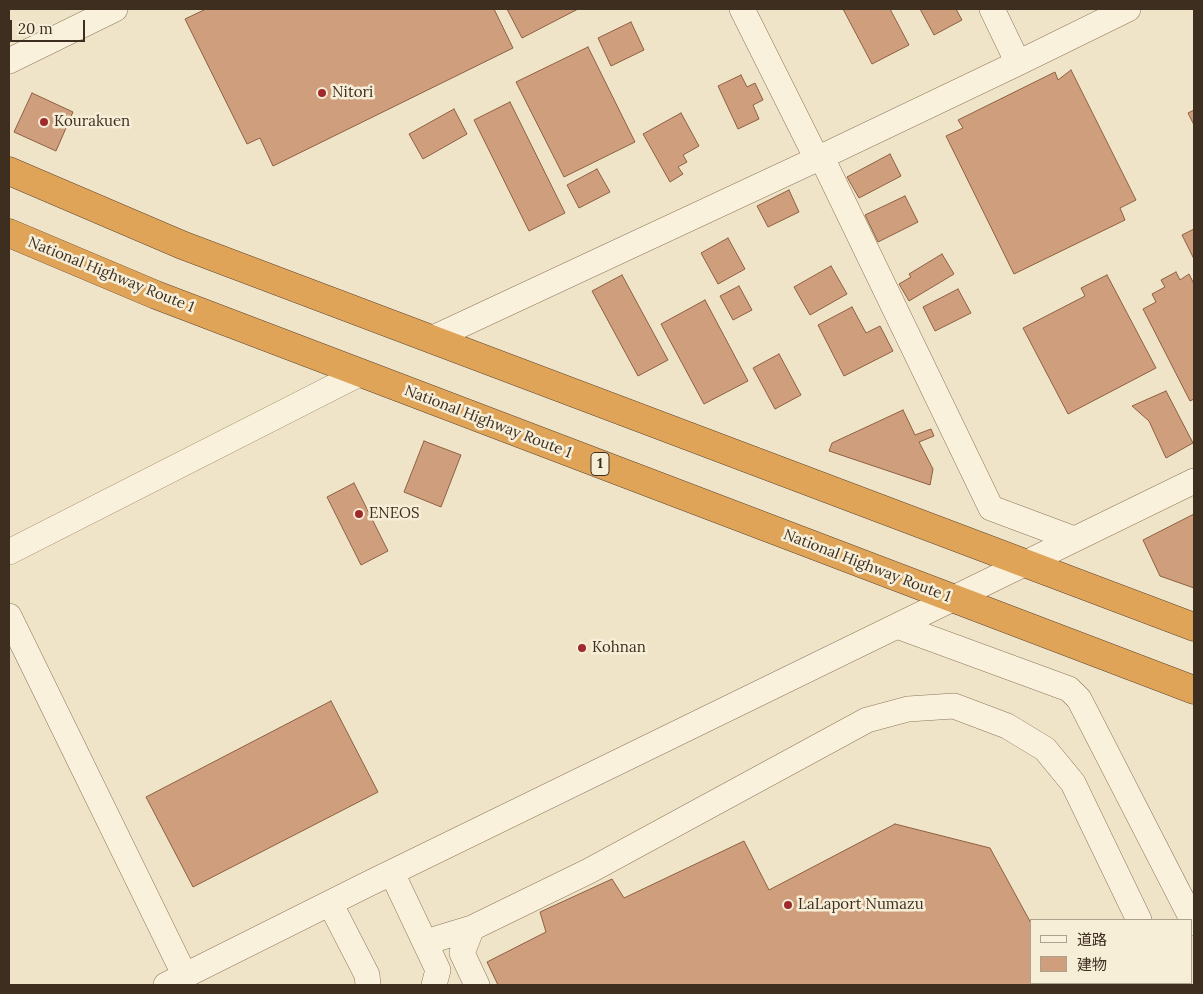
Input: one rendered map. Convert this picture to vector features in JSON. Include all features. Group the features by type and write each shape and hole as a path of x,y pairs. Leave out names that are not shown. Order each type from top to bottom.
{"highway":[{"path":"9,171 182,245 1194,627"},
{"name":"National Highway Route 1","path":"9,233 156,295 1194,690"}],"street":[{"path":"9,61 115,9"},
{"path":"742,9 819,158 991,508 1074,539"},
{"path":"992,9 1018,63"},
{"path":"431,339 819,158 1128,9"},
{"path":"9,552 361,373"},
{"path":"9,616 175,981 330,903 1194,481"},
{"path":"897,626 1069,689 1079,699 1192,919"},
{"path":"426,942 472,928 589,871 866,720 908,709 954,706 1007,726 1045,749 1073,783 1139,919"},
{"path":"392,873 438,970 434,985"},
{"path":"330,903 367,975 368,985"},
{"path":"472,928 462,953 477,985"}],"building":[{"name":"Nitori","path":"206,9 494,9 513,48 273,166 260,138 247,144 185,19"},
{"path":"507,9 578,9 522,38"},
{"path":"843,9 890,9 909,45 872,64"},
{"path":"920,9 956,9 962,20 934,35"},
{"path":"631,22 644,50 611,66 598,38"},
{"path":"588,47 635,142 564,177 516,82"},
{"path":"1071,70 1136,200 1120,208 1125,220 1014,274 946,136 963,128 958,120 1055,72 1058,80"},
{"path":"741,75 747,87 755,83 763,100 753,105 759,119 738,129 718,86"},
{"name":"Kourakuen","path":"32,93 73,112 56,151 14,132"},
{"path":"510,102 565,213 529,231 474,120"},
{"path":"454,109 467,134 423,159 409,134"},
{"path":"1194,110 1194,125 1188,113"},
{"path":"681,113 699,146 683,155 687,162 678,167 683,174 670,182 643,134"},
{"path":"890,154 901,176 859,198 847,177"},
{"path":"597,169 610,192 579,208 567,185"},
{"path":"789,190 799,212 768,227 757,206"},
{"path":"905,196 918,222 878,242 865,215"},
{"path":"1194,229 1194,259 1182,235"},
{"path":"728,238 745,269 718,284 701,253"},
{"path":"942,254 954,274 909,301 899,284 911,277 909,274"},
{"path":"831,266 847,294 810,315 794,287"},
{"path":"1176,272 1180,280 1189,274 1194,284 1194,399 1190,401 1143,309 1156,302 1152,294 1165,287 1161,280"},
{"path":"622,275 668,360 638,376 592,291"},
{"path":"1107,275 1156,368 1068,414 1023,328 1085,296 1081,288"},
{"path":"739,286 752,310 733,320 720,296"},
{"path":"958,289 971,313 935,331 923,307"},
{"path":"705,300 748,381 704,404 661,324"},
{"path":"852,307 866,333 880,326 893,351 844,376 818,325"},
{"path":"779,354 801,395 775,409 753,368"},
{"path":"1166,391 1193,443 1166,458 1149,421 1132,406"},
{"path":"903,410 915,435 931,429 934,436 919,442 933,469 930,485 829,451 832,443"},
{"path":"424,441 461,455 441,507 404,492"},
{"path":"354,483 388,551 361,565 327,497"},
{"path":"1194,514 1194,588 1160,576 1143,540"},
{"path":"331,701 378,792 193,887 146,797"},
{"name":"LaLaport Numazu","path":"895,824 990,848 1030,921 1030,984 1064,985 498,985 487,962 546,932 540,912 612,879 624,898 744,841 769,890"}],"place":[{"name":"Nitori","path":"322,93"},
{"name":"Kourakuen","path":"44,122"},
{"name":"ENEOS","path":"359,514"},
{"name":"Kohnan","path":"582,648"},
{"name":"LaLaport Numazu","path":"788,905"}]}
